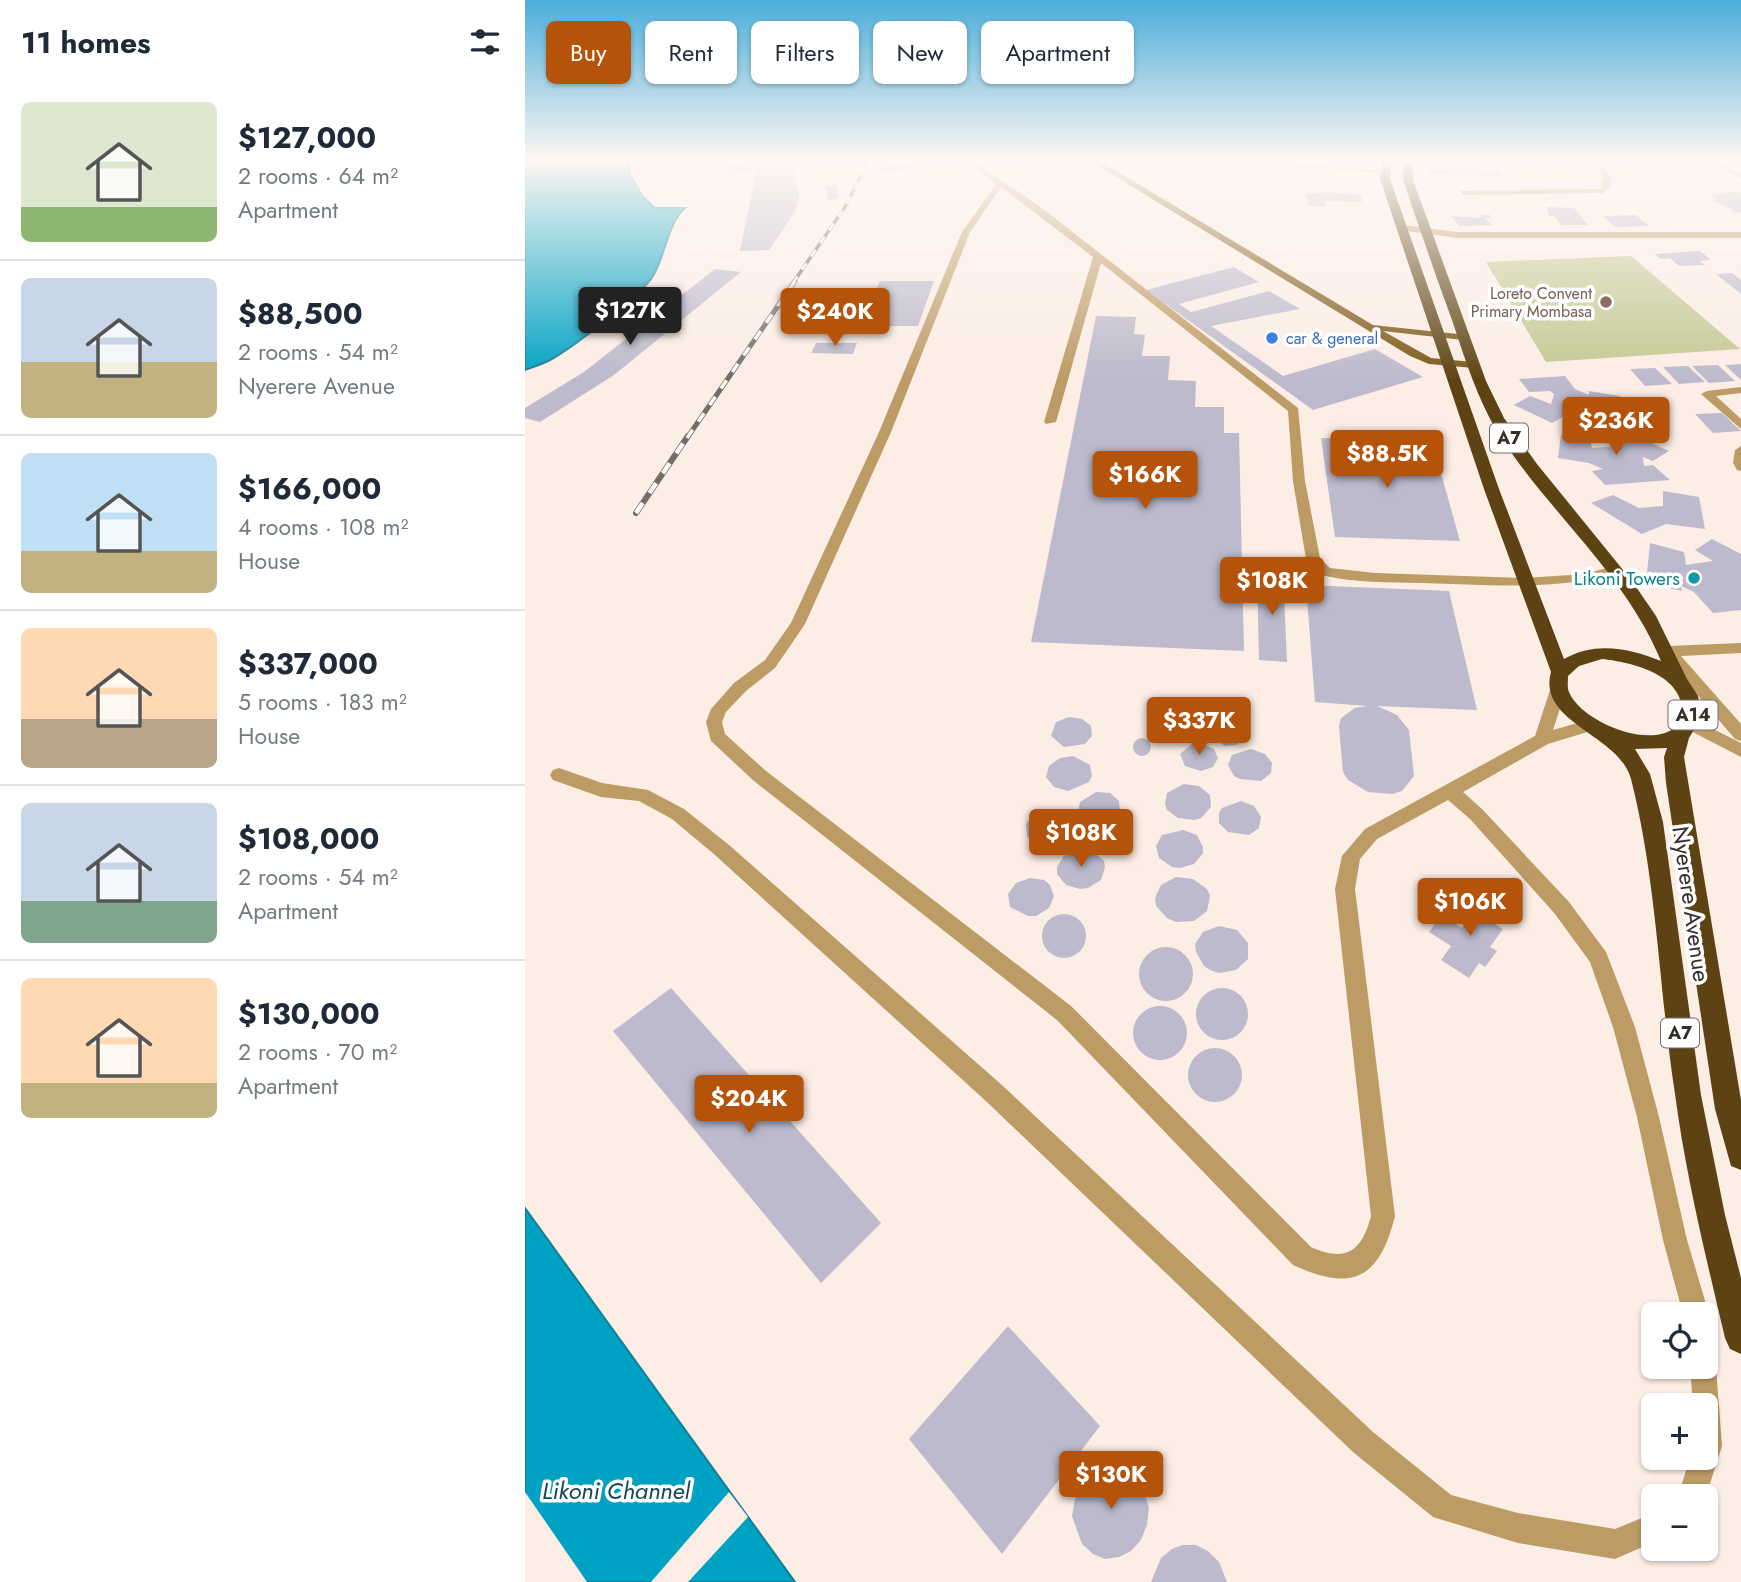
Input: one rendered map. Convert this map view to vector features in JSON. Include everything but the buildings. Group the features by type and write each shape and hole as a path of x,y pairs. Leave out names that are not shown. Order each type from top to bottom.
{"highway":[{"name":"A7","path":"1426,232 1473,365 1491,406 1509,437 1614,570 1668,651 1679,683"},
{"name":"A7","path":"1405,234 1559,681"},
{"name":"A14","path":"1559,681 1569,662 1602,653 1645,661 1679,683 1690,697 1694,711 1686,730 1666,741 1649,743 1599,731"},
{"path":"1559,681 1568,709 1599,731"},
{"name":"Nyerere Avenue","path":"1686,730 1674,757 1676,783 1729,1109 1741,1156"},
{"name":"Nyerere Avenue","path":"1599,731 1627,753 1640,774 1652,822 1688,1095 1710,1215 1741,1338"}],"main road":[{"path":"1213,232 1429,361 1473,365"},
{"path":"1369,325 1463,337"}],"street":[{"path":"966,232 885,432 798,624 770,664 740,687 719,709 715,722 717,737 760,776 1064,1013 1302,1256 1319,1265 1342,1269 1366,1258 1379,1237 1383,1216 1345,889 1351,856 1371,834 1542,740 1599,731"},
{"path":"1066,232 1294,410 1299,481 1313,559 1326,572 1375,577 1523,582 1585,578 1614,570"},
{"path":"1405,234 1741,236"},
{"path":"1049,422 1098,256"},
{"path":"1741,390 1707,394 1741,425"},
{"path":"1741,450 1741,467"},
{"path":"1668,651 1741,648"},
{"path":"1668,651 1741,735"},
{"path":"1542,740 1559,681"},
{"path":"1686,730 1741,751"},
{"path":"559,775 601,790 642,795 678,814 722,850 995,1094 1363,1442 1443,1507 1518,1528 1615,1544 1641,1533"},
{"path":"1450,791 1476,814 1562,908 1599,958 1628,1040 1675,1240 1693,1302"}],"green space":[{"path":"1631,256 1740,349 1546,362 1486,262"}],"water":[{"path":"525,232 671,232 656,271 644,287 573,345 550,360 525,370"},
{"name":"Likoni Channel","path":"525,1208 795,1582 525,1582"}],"pier":[{"path":"525,1492 587,1582 525,1582"},
{"path":"729,1492 748,1517 688,1582 651,1582"}],"railway":[{"path":"793,283 828,232"},
{"path":"687,438 795,281"},
{"path":"636,513 688,436"}],"place":[{"name":"Loreto Convent Primary Mombasa","path":"1606,302"},
{"name":"car & general","path":"1272,338"},
{"name":"Likoni Towers","path":"1694,578"}]}
